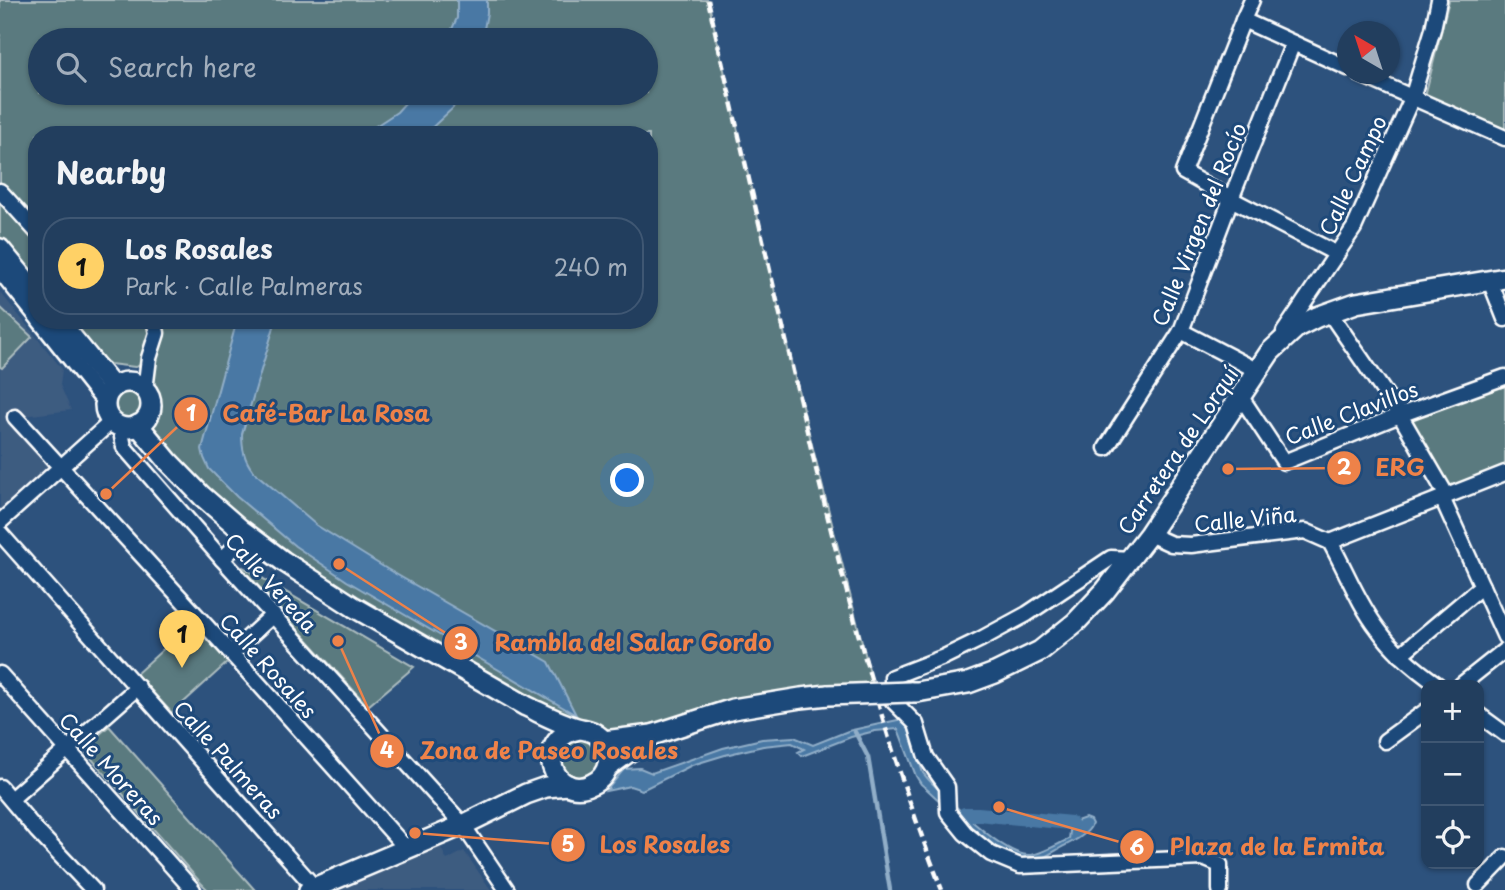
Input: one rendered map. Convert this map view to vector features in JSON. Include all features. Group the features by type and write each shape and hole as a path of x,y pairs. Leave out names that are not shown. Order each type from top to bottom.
{"main road":[{"path":"0,249 28,283"},
{"name":"Carretera de Lorquí","path":"652,734 733,709 801,698 910,692 968,683 1040,651 1076,622 1131,559 1270,352 1297,327 1356,303 1498,279"},
{"path":"64,329 118,413 202,496 248,535 318,585 527,706 553,719 593,733 604,741 608,749 608,767 603,776 597,782 577,788 560,779 554,771 548,733 527,706"},
{"path":"128,382 145,390 151,402 144,421 118,413 128,382"},
{"path":"526,794 541,779 562,735 580,729"},
{"path":"604,741 652,734"},
{"path":"608,767 652,734"},
{"path":"312,889 463,825 526,794 546,787 568,785"}],"street":[{"path":"1252,0 1183,172 1337,254"},
{"name":"Calle Campo","path":"1270,352 1354,228 1412,98 1439,0"},
{"path":"1242,20 1337,63"},
{"name":"Calle Virgen del Rocío","path":"1106,448 1181,331 1293,43"},
{"path":"1381,84 1505,138"},
{"path":"0,191 28,222"},
{"name":"Calle Vereda","path":"0,271 28,306"},
{"path":"1498,279 1505,319"},
{"path":"1329,312 1400,415 1445,497 1482,586 1504,630"},
{"name":"Calle Vereda","path":"47,329 118,413 124,447 463,825 507,890"},
{"path":"145,390 156,329"},
{"path":"1181,331 1258,371"},
{"name":"Calle Clavillos","path":"1241,397 1284,462 1400,415 1505,377"},
{"path":"0,522 118,413"},
{"name":"Calle Rosales","path":"15,417 406,848"},
{"path":"1431,680 1400,655 1379,631 1331,542 1505,473"},
{"name":"Calle Viña","path":"1149,534 1171,544 1191,545 1305,531 1331,542"},
{"name":"Calle Palmeras","path":"0,533 138,687 312,889"},
{"path":"222,559 248,535"},
{"path":"1131,559 1111,558 1027,614 981,639 892,677 892,700 916,724 926,757 947,788 948,813 965,833 991,854 1020,866 1203,858 1220,865 1220,890"},
{"path":"1400,655 1482,586"},
{"path":"231,653 273,615"},
{"path":"1467,680 1505,650"},
{"name":"Calle Moreras","path":"0,674 193,890"},
{"path":"11,799 138,687"},
{"path":"1385,741 1421,715"},
{"path":"1484,718 1502,728"},
{"path":"0,787 93,890"},
{"path":"1478,885 1505,857"}],"shaded area":[{"path":"457,0 487,0 484,28 452,28 457,18"},
{"path":"403,105 454,105 434,126 376,126"},
{"path":"0,292 62,369 60,385 71,410 16,417 61,467 0,522"},
{"path":"235,329 273,329 242,434 244,454 253,471 316,525 549,662 576,715 347,581 295,546 237,497 209,469 202,449"},
{"path":"902,719 906,721 923,773 962,812 1004,846 1017,853 1033,855 1069,839 1071,823 1085,818 1092,824 1090,828 1075,840 1036,860 1020,860 1006,853 974,831 921,784 898,729 851,737 802,756 798,752 804,749 792,743 763,746 692,765 642,790 630,786 606,791 624,769 640,768 652,773 723,748 762,739 794,737 813,745 848,731"},
{"path":"440,846 447,860 464,851 491,890 333,890"}],"green space":[{"path":"0,0 708,0 789,354 875,693 604,741 558,721 230,520 144,421 150,406 148,395 153,329 658,329 658,126 28,126 28,224 0,191"},
{"path":"1449,0 1505,0 1505,129 1425,96"},
{"path":"0,200 28,232 28,269 0,237"},
{"path":"0,307 32,337 2,368 0,367"},
{"path":"78,329 150,329 139,366 110,364"},
{"path":"1505,383 1505,466 1449,490 1410,417"},
{"path":"128,385 142,391 148,405 142,419 128,425 114,419 108,405 114,391"},
{"path":"243,567 414,667 368,706"},
{"path":"192,623 228,662 172,713 136,674"},
{"path":"109,726 255,890 208,890 201,883 83,749"},
{"path":"570,734 601,742 601,774 569,782 554,753"}],"waterway":[{"path":"855,732 868,757 890,890"},
{"path":"592,741 601,758"},
{"path":"963,817 965,814 978,814 1071,823"}],"railway":[{"path":"708,0 824,503 858,634 897,762 942,890"}],"place":[{"name":"ERG","path":"1228,469"},
{"name":"Café-Bar La Rosa","path":"106,494"},
{"name":"Rambla del Salar Gordo","path":"339,564"},
{"name":"Zona de Paseo Rosales","path":"338,641"},
{"name":"Los Rosales","path":"182,668"},
{"name":"Plaza de la Ermita","path":"999,807"},
{"name":"Los Rosales","path":"415,833"}]}
